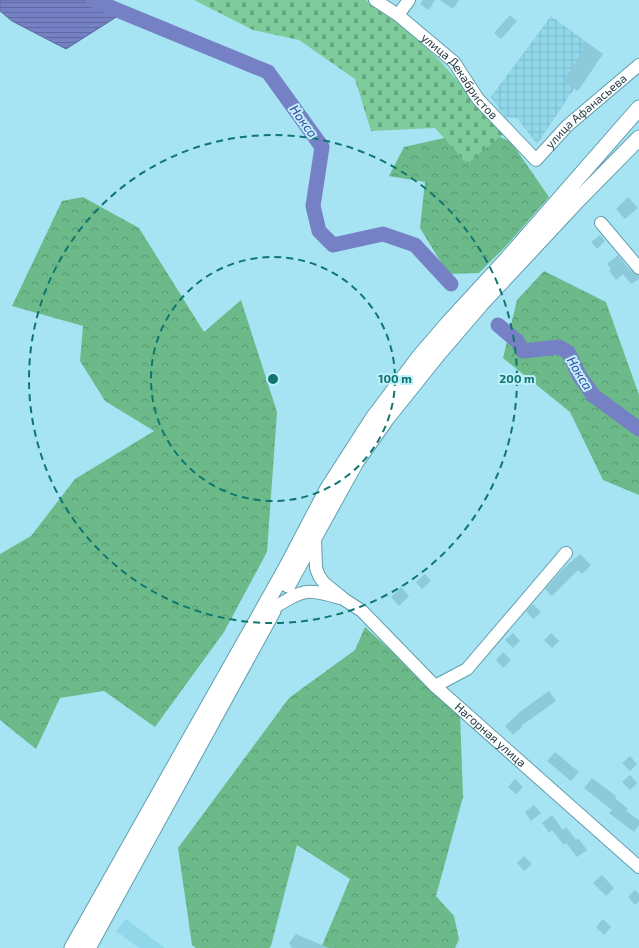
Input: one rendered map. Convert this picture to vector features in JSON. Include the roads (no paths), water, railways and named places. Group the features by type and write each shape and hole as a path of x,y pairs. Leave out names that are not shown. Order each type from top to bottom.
{"main road":[{"path":"72,948 285,570 328,488 373,418 419,356 507,260 639,108"},
{"path":"88,948 356,462 387,418 439,353 481,304 567,211 639,138"}],"street":[{"name":"улица Декабристов","path":"375,0 398,15 454,62 478,99 536,160"},
{"path":"398,15 409,0"},
{"name":"улица Афанасьева","path":"536,160 567,126 639,65"},
{"path":"601,223 639,268"},
{"name":"Нагорная улица","path":"315,538 315,563 319,576 324,583 367,616 435,686 639,867"},
{"path":"435,686 467,669 566,553"},
{"path":"275,607 297,594 307,591 317,591 345,600"}],"waterway":[{"name":"Нокса","path":"93,0 268,72 322,147 313,206 319,231 333,245 383,234 415,245 451,284"},
{"name":"Нокса","path":"498,325 517,341 523,351 559,347 568,352 580,377 594,396 639,429"}]}
